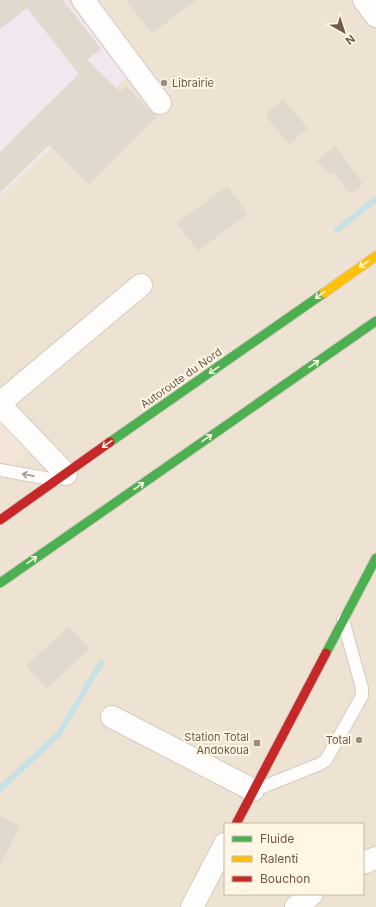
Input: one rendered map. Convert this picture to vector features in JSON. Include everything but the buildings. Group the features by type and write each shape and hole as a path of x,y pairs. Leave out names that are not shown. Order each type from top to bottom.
{"main road":[{"name":"Autoroute du Nord","path":"0,520 376,256"},
{"path":"0,583 376,321"},
{"path":"236,823 376,558"}],"street":[{"path":"83,0 160,103"},
{"path":"364,0 376,16"},
{"path":"61,477 0,404 141,285"},
{"path":"112,717 253,790"},
{"path":"192,907 224,846"},
{"path":"364,863 376,858"},
{"path":"296,907 311,895"}],"lane":[{"path":"0,470 61,477"},
{"path":"253,790 320,764 326,760 362,696 362,688 343,620"}],"shaded area":[{"path":"0,0 376,0 376,907 0,907"},
{"path":"0,0 66,0 128,76 0,196"},
{"path":"0,390 47,439 0,473"}],"waterway":[{"path":"337,230 376,199"},
{"path":"0,790 59,734 101,663"}],"traffic: fast":[{"path":"110,442 324,293"},
{"path":"0,583 376,321"},
{"path":"326,653 376,558"}],"traffic: slow":[{"path":"324,293 376,256"}],"traffic: jam":[{"path":"0,520 110,442"},
{"path":"237,823 326,653"}],"place":[{"name":"Librairie","path":"164,83"},
{"name":"Total","path":"359,740"},
{"name":"Station Total Andokoua","path":"257,743"}]}
